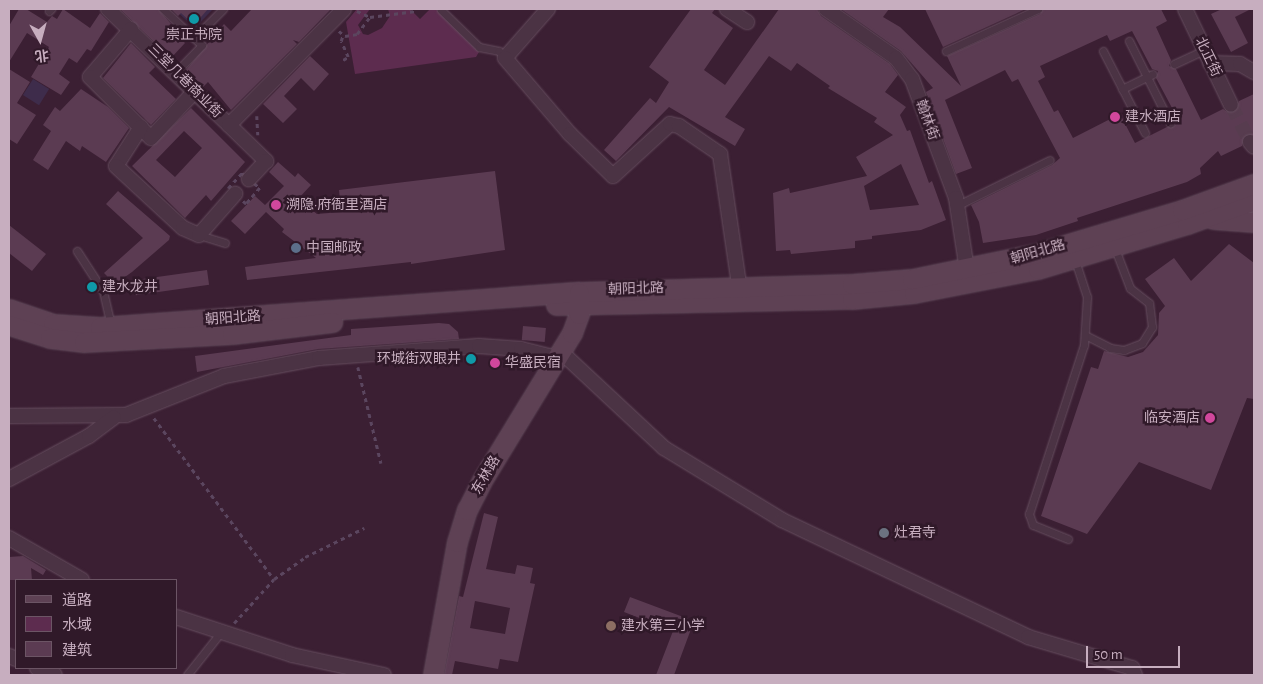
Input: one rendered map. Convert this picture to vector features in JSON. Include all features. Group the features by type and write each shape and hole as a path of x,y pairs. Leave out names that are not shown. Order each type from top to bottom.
{"main road":[{"name":"朝阳北路","path":"9,326 50,338 102,342 232,334 384,316 739,285 852,284 968,270 1034,254 1182,210 1254,184"},
{"name":"朝阳北路","path":"9,309 53,324 111,326 579,298 852,299 914,294 1007,277 1202,219 1254,200"},
{"path":"1202,219 1254,222"},
{"name":"东林路","path":"433,675 457,542 467,510 481,482 576,324 579,298"}],"street":[{"name":"三堂几巷商业街","path":"108,9 176,72 229,125 344,9"},
{"path":"548,9 504,58 570,134 613,176 670,124 679,126 720,154 739,285"},
{"path":"727,9 746,22"},
{"name":"翰林街","path":"826,9 896,58 912,79 958,205 968,270"},
{"name":"北正街","path":"1185,9 1231,105"},
{"path":"131,29 90,77 151,138 195,91"},
{"path":"1207,57 1240,64 1254,72"},
{"path":"229,125 266,160 249,179"},
{"path":"141,127 116,166 183,228 199,235 235,194"},
{"path":"9,416 114,417 147,409 186,389 224,376 295,361 479,346 521,349 558,355 664,448 782,520 1028,637 1132,668 1136,675"},
{"path":"9,479 89,436 114,417"},
{"path":"9,538 80,579"},
{"path":"178,618 292,656 384,675"},
{"path":"40,669 55,675"}],"lane":[{"path":"163,9 202,45 176,72"},
{"path":"194,38 223,9"},
{"path":"946,51 1038,9"},
{"path":"441,10 479,47 499,51 504,58"},
{"path":"1129,41 1150,75 1170,123"},
{"path":"1103,52 1145,133"},
{"path":"1174,64 1207,57"},
{"path":"1122,89 1150,75"},
{"path":"958,205 1050,160"},
{"path":"199,235 225,243"},
{"path":"1085,336 1110,348 1124,350 1142,343 1152,328 1149,303 1130,288 1114,246"},
{"path":"78,251 103,291 111,326"},
{"path":"1068,539 1034,525 1030,514 1085,336 1087,297 1075,258"},
{"path":"187,675 223,633"}],"path":[{"path":"353,9 370,17 414,11"},
{"path":"343,60 348,57 341,41 344,35 357,34 370,17"},
{"path":"256,97 258,154"},
{"path":"355,355 381,463"},
{"path":"147,409 274,579"},
{"path":"223,633 274,579 305,557 364,528"}],"shaded area":[{"name":"崇正书院","path":"174,9 213,9 195,28"},
{"path":"33,79 49,89 39,105 23,95"}],"water":[{"path":"357,9 370,9 358,25 363,34 368,35 382,28 390,16 388,9 410,9 420,19 430,9 436,9 479,52 476,57 355,74 346,22"}],"building":[{"path":"19,9 26,9 47,22 52,16 57,19 63,9 90,28 100,13 109,22 91,51 87,49 77,63 69,58 59,74 70,82 61,95 31,77 49,47 27,33 9,62 9,26"},
{"path":"120,9 158,9 171,24 168,27 185,43 171,58"},
{"name":"崇正书院","path":"171,9 208,9 194,25 181,13 178,16"},
{"path":"252,9 331,9 299,42 293,40 297,44 231,110 208,82 203,87 186,70 224,24 231,31"},
{"path":"691,9 715,9 712,13 733,28 704,70 725,85 779,9 817,9 821,16 890,64 898,75 885,92 906,107 900,115 907,131 910,130 929,183 932,181 946,220 921,230 872,236 872,239 855,241 855,248 791,254 790,250 776,251 773,193 789,188 790,193 867,176 856,157 893,135 874,122 877,118 828,88 830,86 797,63 791,71 769,56 725,117 745,129 735,146 669,107 616,161 604,150 650,98 656,103 669,82 649,67","holes":["901,164 919,205 870,210 864,186"]},
{"path":"841,9 889,9 883,17 900,27 961,86 947,56 1040,14 1043,9 1161,9 1167,21 1156,27 1171,60 1169,66 1176,69 1201,120 1223,109 1230,114 1235,113 1239,101 1254,94 1254,135 1245,135 1242,146 1221,156 1218,151 1200,168 1201,174 1187,182 1077,218 1078,221 1036,235 983,243 979,222 971,205 1052,165 1060,158 1018,79 1012,82 1005,70 945,100 972,168 956,174 926,92 933,88 901,51","holes":["1132,31 1152,69 1158,71 1156,78 1179,121 1173,127 1167,127 1135,143 1120,114 1073,138 1058,110 1054,112 1038,81 1045,77 1040,66 1107,35 1110,41"]},
{"path":"925,9 1026,9 943,47"},
{"path":"1222,9 1251,9 1235,17 1248,43 1231,52 1211,14"},
{"path":"131,43 155,67 149,73 176,99 151,125 103,78"},
{"path":"310,56 329,74 314,91 301,78 284,96 297,109 283,123 263,104"},
{"path":"9,69 30,82 17,103 36,115 17,144 9,139"},
{"path":"81,89 108,107 129,128 106,162 82,146 80,151 66,141 48,170 33,160 51,131 43,125 55,107 60,111"},
{"path":"191,108 245,162 211,201 206,195 185,218 132,166","holes":["184,131 202,148 175,177 156,160"]},
{"path":"278,162 295,177 298,173 311,185 298,199 317,214 341,212 339,190 495,171 505,250 411,264 411,262 247,280 245,267 316,258 282,232 284,229 266,212 245,234 231,221 255,196 265,205 284,186 269,172"},
{"path":"118,191 170,236 169,240 115,284 104,273 143,238 106,204"},
{"path":"9,225 46,254 32,271 9,253"},
{"path":"1229,244 1254,263 1254,399 1247,398 1211,490 1139,462 1087,534 1041,516 1091,367 1098,369 1104,351 1128,357 1143,352 1158,335 1159,313 1165,306 1145,279 1174,258 1191,281"},
{"path":"207,270 209,285 136,295 134,280"},
{"path":"439,323 449,324 458,332 459,339 318,349 197,372 195,356 351,335 351,329"},
{"path":"523,326 546,328 545,342 522,340"},
{"path":"484,513 498,517 486,569 515,574 517,565 533,568 530,583 535,584 518,662 500,659 498,669 455,661 452,675 444,675 459,596 463,597","holes":["475,601 510,608 505,634 470,628"]},
{"path":"23,556 46,570 43,575 31,568 32,579 9,580 9,557"},
{"path":"630,597 694,621 674,675 656,675 673,631 624,612"}],"tunnel":[{"path":"1231,105 1250,142"}],"place":[{"name":"崇正书院","path":"194,19"},
{"name":"建水酒店","path":"1115,117"},
{"name":"溯隐·府衙里酒店","path":"276,205"},
{"name":"中国邮政","path":"296,248"},
{"name":"建水龙井","path":"92,287"},
{"name":"环城街双眼井","path":"471,359"},
{"name":"华盛民宿","path":"495,363"},
{"name":"临安酒店","path":"1210,418"},
{"name":"灶君寺","path":"884,533"},
{"name":"建水第三小学","path":"611,626"}]}
